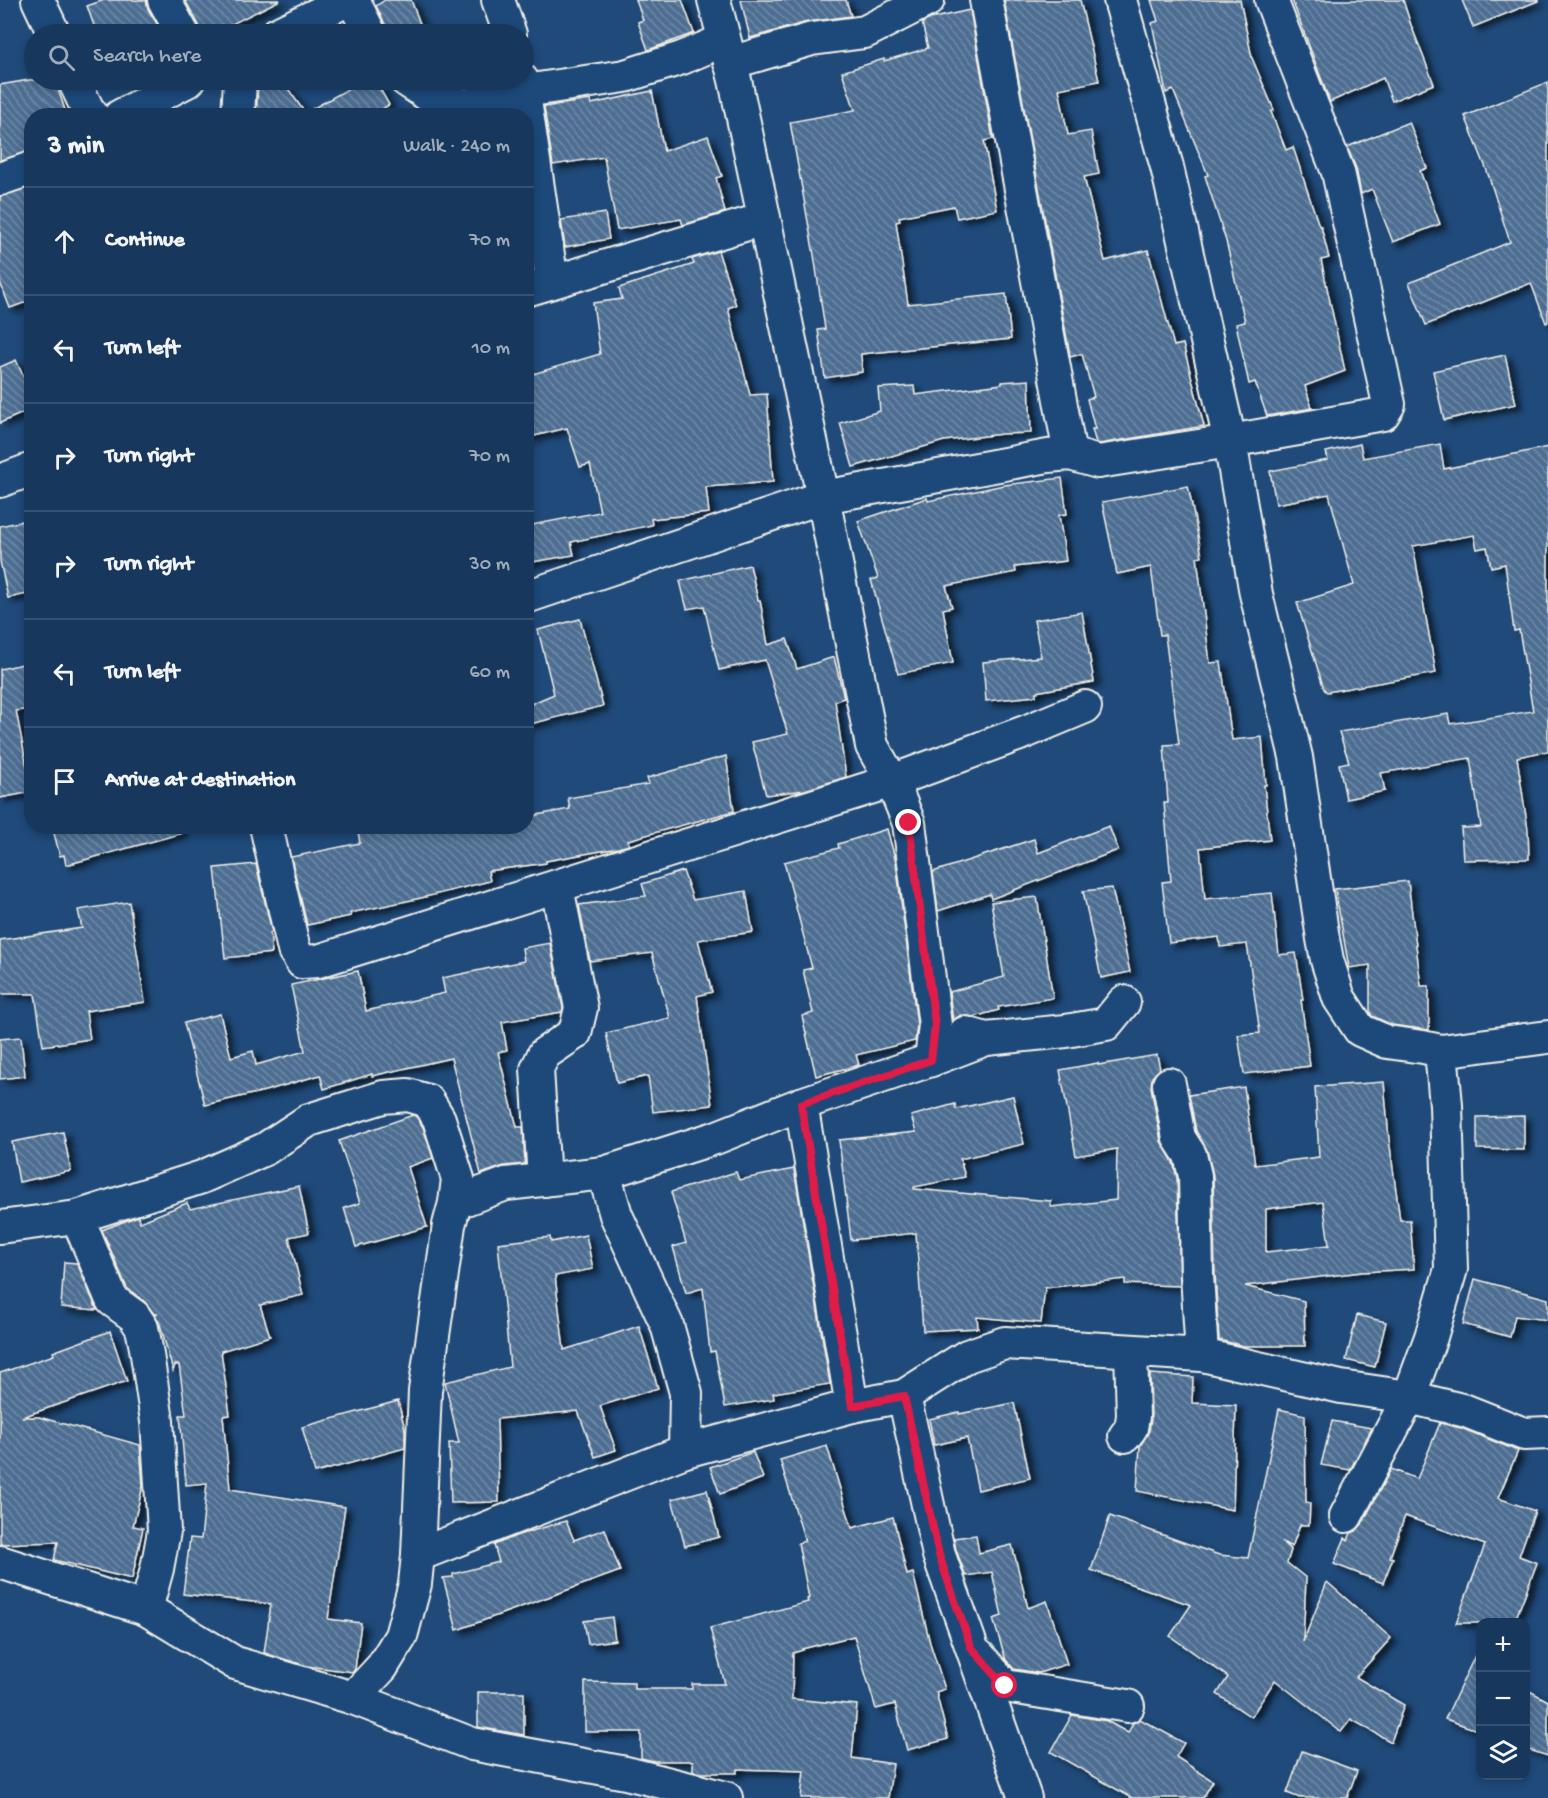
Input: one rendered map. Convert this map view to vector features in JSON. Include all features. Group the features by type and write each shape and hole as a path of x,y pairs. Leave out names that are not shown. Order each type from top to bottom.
{"street":[{"path":"38,0 49,24"},
{"path":"164,0 177,24"},
{"path":"298,24 347,0"},
{"path":"353,0 365,24"},
{"path":"498,0 506,24"},
{"path":"714,0 728,51 823,497 872,746 892,781 909,823 935,1025 931,1060"},
{"path":"534,84 624,76 682,58 865,32 928,0"},
{"path":"986,0 1070,454"},
{"path":"1120,0 1167,167 1230,441 1256,594 1296,757 1323,939 1339,998 1360,1030 1387,1042 1441,1051 1548,1037"},
{"path":"534,594 823,497 1048,456 1070,454 1098,462 1383,414 1389,404 1338,172 1271,0"},
{"path":"79,90 87,108"},
{"path":"135,108 170,90"},
{"path":"238,108 239,90"},
{"path":"421,90 434,99 466,105 510,90"},
{"path":"524,90 526,108"},
{"path":"0,178 24,170"},
{"path":"534,219 539,286 764,219"},
{"path":"0,481 24,472"},
{"path":"268,834 294,950 302,962 318,961 892,781 1025,732 1085,707"},
{"path":"544,1180 537,1070 544,1054 575,1034 581,1008 557,887"},
{"path":"455,1203 506,1184 604,1173 715,1138 801,1104 986,1039 1066,1031 1106,1024 1124,1002"},
{"path":"935,1025 986,1039"},
{"path":"1346,1516 1409,1397 1431,1337 1451,1269 1446,1105 1441,1051"},
{"path":"1169,1084 1179,1138 1190,1155 1195,1176 1197,1275 1202,1355"},
{"path":"0,1227 77,1217 202,1177 266,1149 309,1120 383,1097 408,1095 428,1101 439,1119 458,1179 449,1225 425,1391 415,1584 401,1636 382,1667 353,1698"},
{"path":"801,1104 852,1406"},
{"path":"604,1173 616,1215 667,1324 686,1393 685,1451"},
{"path":"77,1217 112,1300 135,1316 142,1328 146,1348 157,1421 164,1531 146,1609"},
{"path":"418,1555 685,1451 852,1406 904,1396 967,1356 1005,1344 1202,1355 1341,1387 1409,1397 1466,1411 1524,1434 1548,1433"},
{"path":"1125,1436 1131,1428 1133,1416 1131,1352"},
{"path":"904,1396 939,1555 1025,1798"},
{"path":"0,1562 146,1609 235,1663 353,1698 472,1744 626,1773 726,1798"},
{"path":"971,1647 1005,1686 1128,1706"}],"building":[{"path":"104,0 146,0 148,9 157,24 93,24 87,6"},
{"path":"185,0 280,0 232,24 198,24"},
{"path":"385,0 411,0 420,24 385,24 376,6"},
{"path":"636,0 682,0 694,33 648,50 638,22 643,20"},
{"path":"741,0 846,0 851,16 807,22 750,38"},
{"path":"1004,0 1080,0 1099,81 1059,89 1068,135 1091,131 1099,174 1084,177 1105,261 1148,250 1174,346 1183,344 1204,426 1096,443 1092,429 1095,429 1087,399 1094,397 1082,354 1070,357"},
{"path":"1151,0 1240,0 1252,58 1274,110 1271,112 1286,150 1293,147 1319,226 1321,226 1329,258 1321,260 1345,371 1305,386 1312,408 1267,416 1255,382 1249,384 1236,324 1245,322 1226,241 1205,176 1208,175 1173,90 1166,93 1152,23 1158,21"},
{"path":"1292,0 1403,0 1434,84 1392,101 1383,78 1330,102"},
{"path":"1462,0 1538,0 1538,1 1473,27"},
{"path":"970,10 993,139 984,141 997,210 957,218 954,206 899,217 900,221 896,222 908,304 1006,294 1011,339 861,354 862,372 825,378 818,330 825,329 790,122 855,110 842,72 928,48 922,23"},
{"path":"24,81 24,90 58,90 64,108 24,108 24,153 0,160 0,85"},
{"path":"1548,82 1548,322 1546,323 1531,283 1426,325 1409,283 1510,242 1486,168 1465,116"},
{"path":"258,90 289,90 302,108 257,108"},
{"path":"346,90 381,90 389,105 384,108 314,108"},
{"path":"652,91 664,151 708,136 722,176 716,178 725,212 683,225 681,219 617,230 604,157 553,165 544,107 590,100 591,104"},
{"path":"1409,122 1427,168 1420,171 1440,224 1393,242 1372,189 1361,194 1356,168 1347,147"},
{"path":"24,189 24,303 10,308 0,282 0,196"},
{"path":"605,213 609,239 565,247 561,220"},
{"path":"718,251 736,305 728,308 750,395 767,394 773,482 706,487 709,513 651,519 652,525 571,542 574,555 534,562 534,524 600,512 590,464 580,467 567,428 534,436 534,374 600,354 593,303 622,299 619,288 694,264 692,259"},
{"path":"1505,355 1516,404 1444,420 1433,371"},
{"path":"16,360 24,378 24,412 0,423 0,367"},
{"path":"1029,380 1031,433 944,441 853,467 840,423 880,411 878,388 914,386 915,395"},
{"path":"1360,444 1363,458 1440,444 1444,469 1548,447 1548,751 1517,757 1528,830 1529,859 1463,860 1461,828 1481,827 1470,758 1381,773 1385,791 1346,799 1339,764 1349,762 1339,732 1448,714 1450,724 1533,711 1519,630 1514,631 1505,564 1491,567 1487,547 1477,549 1474,535 1413,546 1436,673 1327,692 1324,689 1297,603 1354,585 1329,494 1276,504 1270,471 1328,460 1326,452"},
{"path":"1062,478 1067,514 1059,515 1066,561 1015,567 1016,572 946,586 952,607 943,609 953,663 898,674 871,580 878,578 858,521 927,498 928,501 1004,485"},
{"path":"1188,486 1202,556 1197,557 1210,663 1221,662 1232,740 1262,737 1270,840 1200,848 1205,899 1272,893 1279,955 1296,953 1310,1066 1244,1074 1238,1035 1260,1033 1247,944 1220,947 1219,937 1169,943 1162,882 1171,881 1164,803 1168,803 1164,745 1179,744 1165,635 1160,635 1151,567 1117,574 1102,502"},
{"path":"24,521 24,595 8,598 0,561 0,526"},
{"path":"750,565 758,600 760,600 768,645 787,639 797,669 834,657 844,698 835,701 846,777 805,790 766,795 752,742 788,734 765,660 719,670 704,606 687,609 680,581"},
{"path":"1082,612 1094,682 1036,692 1036,696 986,701 983,662 1041,657 1034,620"},
{"path":"580,619 603,706 534,723 534,703 554,694 538,630"},
{"path":"24,664 24,710 16,711 24,752 24,794 0,798 0,669"},
{"path":"726,756 734,811 628,840 629,845 618,848 546,861 546,863 488,871 490,881 307,925 291,857 360,843 358,834 534,834 534,816 570,809 568,798 649,784 647,778"},
{"path":"1109,826 1118,850 991,899 990,894 938,911 933,872 1034,839 1038,853"},
{"path":"887,829 896,862 917,1025 915,1041 856,1055 859,1065 816,1076 802,1016 813,1013 803,970 812,968 784,862 839,848 838,844"},
{"path":"54,834 179,834 66,865 64,855 60,856"},
{"path":"256,864 272,932 270,933 272,953 225,958 215,868"},
{"path":"683,871 693,900 746,891 753,932 698,940 712,992 697,996 712,1105 653,1112 648,1076 617,1083 606,1033 670,1018 652,953 590,961 579,905 646,896 642,884"},
{"path":"1408,881 1421,986 1429,986 1429,1030 1392,1025 1372,1016 1370,1012 1370,965 1349,968 1335,889"},
{"path":"1112,888 1130,972 1101,978 1083,891"},
{"path":"1037,897 1053,998 998,1007 999,1010 974,1017 961,1015 953,1020 949,992 1004,977 991,902"},
{"path":"129,902 145,1002 86,1011 90,1039 43,1046 35,994 0,994 0,940 82,928 78,910"},
{"path":"550,943 562,1012 502,1022 507,1050 498,1052 517,1127 523,1127 525,1164 504,1166 481,1174 451,1058 372,1076 372,1074 324,1089 320,1075 205,1105 184,1023 220,1014 231,1057 253,1051 256,1065 305,1051 291,985 358,971 366,1011 445,993 442,978 524,961 522,948"},
{"path":"21,1037 25,1076 0,1079 0,1039"},
{"path":"1157,1055 1160,1069 1152,1077 1151,1087 1161,1141 1173,1162 1177,1178 1180,1286 1125,1284 1125,1279 1045,1288 1041,1323 977,1317 978,1328 923,1331 916,1233 851,1240 839,1140 916,1132 911,1116 955,1104 956,1109 1013,1096 1024,1144 960,1159 965,1177 914,1187 914,1189 1051,1201 1051,1207 1116,1200 1117,1149 1076,1156 1060,1070"},
{"path":"1384,1082 1400,1220 1410,1220 1414,1269 1362,1272 1245,1286 1304,1301 1305,1346 1244,1346 1219,1340 1213,1175 1207,1150 1196,1131 1189,1095 1244,1087 1255,1165 1319,1157 1315,1087","holes":["1323,1202 1329,1245 1266,1252 1266,1209"]},
{"path":"413,1115 423,1127 433,1158 408,1167 427,1227 356,1247 344,1208 360,1203 339,1141"},
{"path":"1524,1116 1524,1150 1477,1149 1477,1117"},
{"path":"63,1132 71,1171 19,1182 12,1142"},
{"path":"794,1169 830,1384 773,1393 774,1399 725,1407 715,1351 710,1352 703,1288 686,1293 673,1247 686,1243 671,1192 736,1172 739,1180"},
{"path":"299,1186 309,1233 289,1237 303,1295 260,1305 270,1336 221,1351 230,1415 223,1416 230,1489 345,1507 328,1619 361,1623 353,1672 307,1666 264,1653 271,1604 183,1594 190,1538 201,1539 207,1483 186,1485 180,1415 186,1415 179,1365 175,1365 173,1371 160,1324 155,1315 158,1314 154,1314 145,1302 127,1288 102,1230 138,1216 140,1222 187,1203 190,1209"},
{"path":"586,1235 593,1269 555,1276 564,1350 639,1326 658,1388 600,1406 616,1450 595,1457 578,1411 497,1419 499,1502 451,1503 449,1443 459,1443 445,1382 510,1367 498,1243 550,1237 551,1242"},
{"path":"64,1262 77,1263 97,1310 61,1307"},
{"path":"1475,1279 1548,1299 1548,1320 1515,1316 1510,1337 1463,1324"},
{"path":"1357,1315 1386,1322 1375,1367 1346,1360"},
{"path":"110,1331 127,1381 22,1417 39,1417 140,1445 143,1486 133,1526 143,1528 132,1579 54,1560 58,1542 0,1544 0,1373 54,1355 53,1352"},
{"path":"1150,1374 1193,1377 1192,1403 1236,1405 1233,1510 1137,1491 1140,1446 1149,1431 1151,1419"},
{"path":"398,1401 405,1429 405,1448 315,1473 302,1427"},
{"path":"1014,1403 1030,1478 978,1490 967,1438 934,1445 929,1419"},
{"path":"1279,1409 1305,1415 1306,1502 1310,1503 1309,1525 1300,1525 1292,1547 1282,1542 1291,1550 1287,1563 1306,1578 1303,1642 1327,1582 1391,1638 1356,1677 1404,1705 1391,1742 1351,1719 1341,1732 1275,1680 1251,1717 1217,1694 1228,1677 1170,1636 1191,1605 1091,1570 1110,1516 1219,1555 1248,1558"},
{"path":"1332,1421 1372,1428 1350,1470 1321,1465"},
{"path":"1440,1423 1461,1428 1518,1451 1498,1498 1535,1511 1519,1556 1537,1563 1516,1618 1476,1618 1476,1623 1456,1623 1485,1545 1405,1516 1383,1583 1334,1564 1345,1538 1348,1540 1351,1533 1362,1524 1391,1469 1417,1479"},
{"path":"827,1446 852,1528 893,1517 907,1575 913,1573 930,1643 945,1689 936,1692 948,1739 907,1750 895,1704 876,1709 854,1636 793,1653 792,1699 857,1705 852,1758 893,1764 888,1798 801,1798 804,1771 737,1769 737,1773 700,1773 693,1771 693,1761 654,1761 641,1758 641,1732 585,1732 585,1682 634,1683 634,1689 692,1689 692,1684 725,1684 710,1628 808,1602 798,1543 805,1541 780,1460"},
{"path":"753,1452 763,1478 720,1494 710,1467"},
{"path":"707,1490 719,1537 685,1546 672,1499"},
{"path":"566,1521 574,1540 605,1529 620,1571 457,1630 443,1578 499,1562 494,1545 518,1535"},
{"path":"976,1535 979,1553 1012,1545 1028,1608 1047,1601 1067,1664 1039,1673 1014,1669 1006,1660 993,1619 1002,1616 992,1572 966,1576 956,1550 954,1538"},
{"path":"612,1617 615,1640 588,1644 584,1621"},
{"path":"1476,1653 1476,1730 1445,1719"},
{"path":"1530,1691 1548,1701 1548,1756 1530,1750"},
{"path":"478,1692 524,1692 524,1735 478,1727"},
{"path":"1072,1715 1107,1721 1128,1733 1133,1723 1140,1719 1184,1743 1176,1757 1213,1781 1203,1798 1132,1798 1051,1752"},
{"path":"1302,1751 1357,1771 1347,1798 1300,1798 1287,1793"}],"route":[{"path":"909,823 935,1025 931,1060 801,1104 852,1406 904,1396 939,1555 971,1647 1005,1686"}]}
